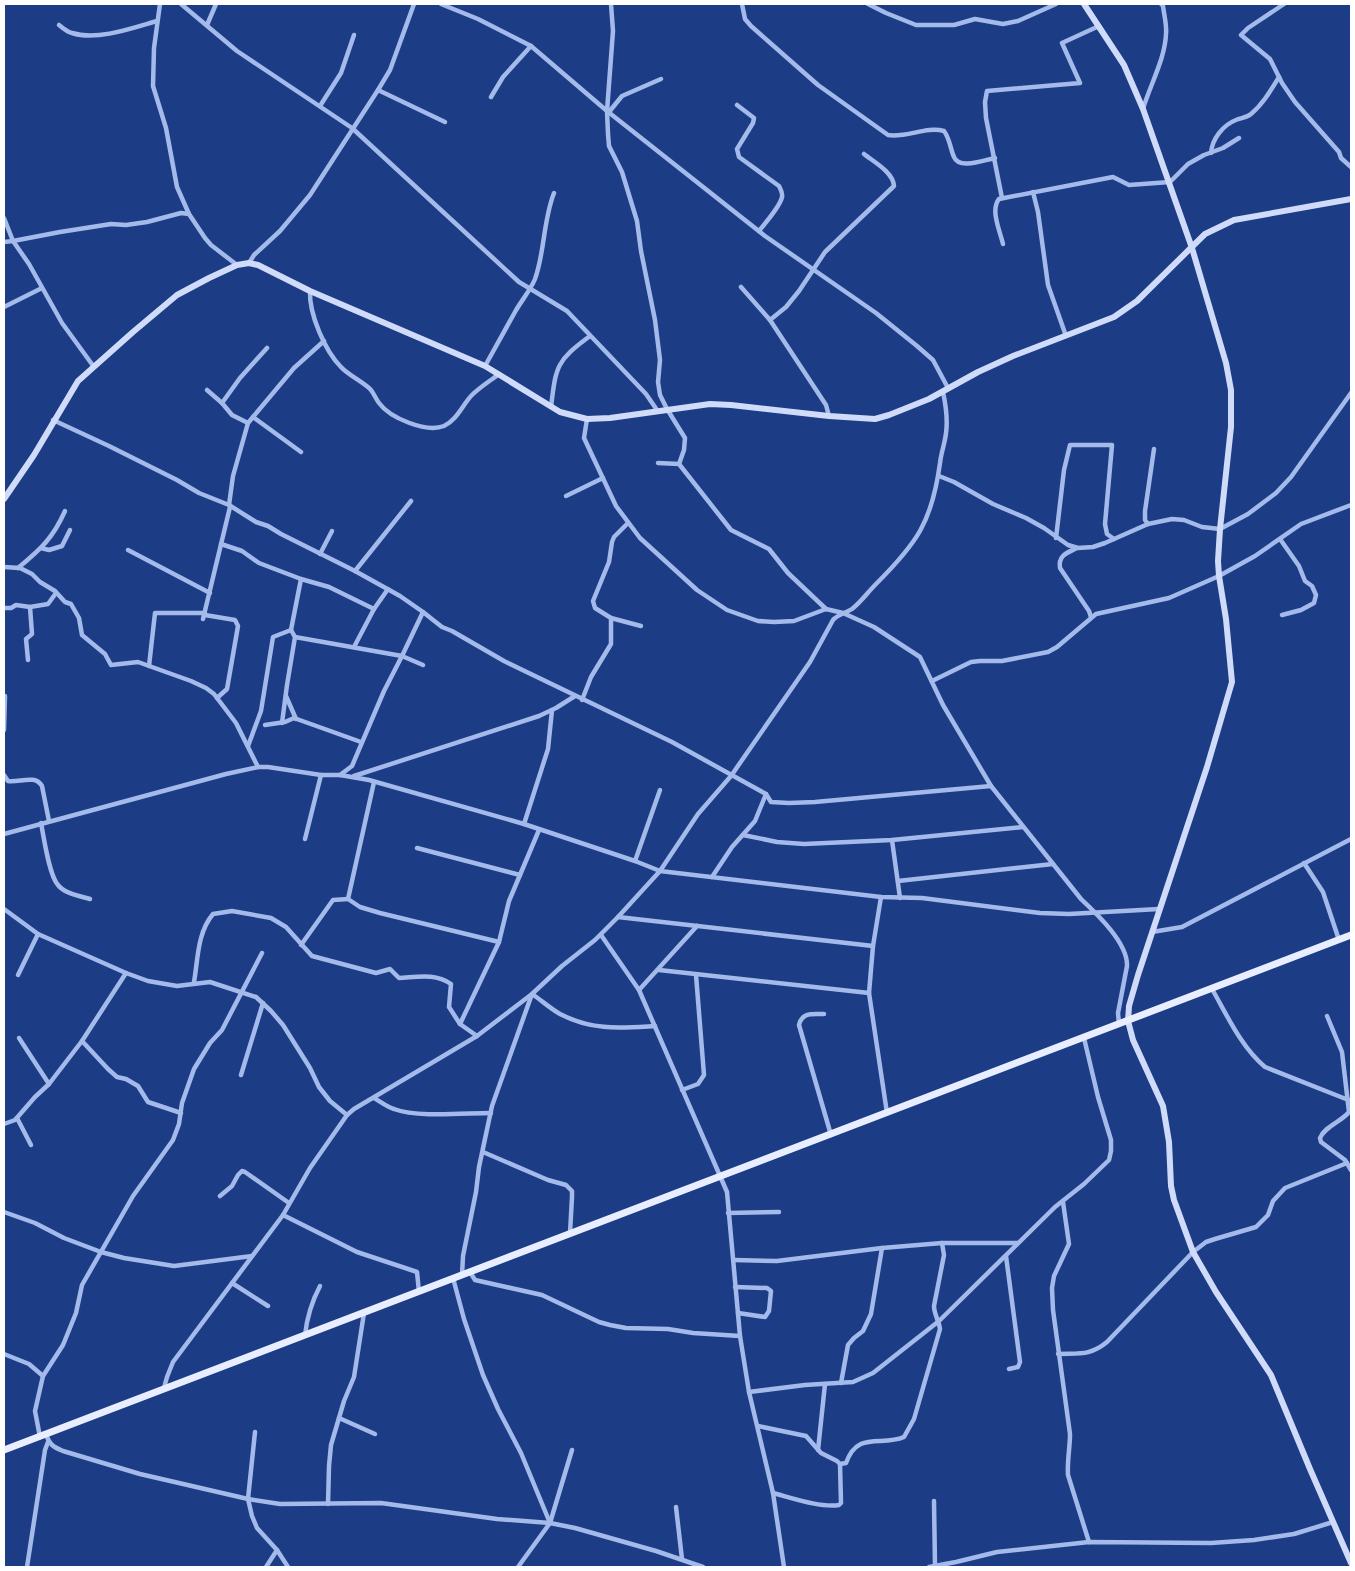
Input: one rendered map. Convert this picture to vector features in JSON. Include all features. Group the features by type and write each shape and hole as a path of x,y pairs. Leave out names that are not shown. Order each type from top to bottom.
{"main road":[{"path":"4,1450 1351,936"}],"street":[{"path":"160,4 157,21 153,86 166,128 177,187 189,214 211,245 237,265"},
{"path":"181,4 237,51 352,128 519,282 567,311 646,394 657,410"},
{"path":"207,25 216,4"},
{"path":"249,263 254,255 280,231 310,195 378,90 390,70 414,4"},
{"path":"164,1388 166,1377 173,1362 283,1215 347,1115 477,1036 532,994 601,935 660,871 698,814 731,776 810,662 833,620 851,610 904,555 917,537 928,516 939,476 948,416 946,390 933,360 876,313 758,231 608,111 531,46 478,19 441,4"},
{"path":"611,4 613,30 608,111 609,146 622,172 637,221 641,252 655,320 660,360 658,382 660,395 684,438 684,450 679,464"},
{"path":"742,4 745,19 751,26 818,86 888,135 897,136 938,129 944,130 949,137 954,159 959,163 964,164 995,158"},
{"path":"868,4 886,14 916,25 954,25 975,19 1003,24 1018,21 1056,4"},
{"path":"1084,4 1124,65 1143,109 1192,248 1226,363 1231,390 1231,427 1220,529 1219,576 1226,619 1232,682 1207,767 1159,909 1129,1006 1128,1021 1133,1040 1163,1106 1169,1142 1171,1186 1174,1200 1194,1252 1216,1292 1271,1375 1351,1563"},
{"path":"1143,109 1159,69 1167,32 1163,6 1161,4"},
{"path":"1284,4 1248,28 1241,35 1270,58 1282,83 1295,102 1339,152 1341,158 1351,167"},
{"path":"59,25 70,33 102,35 157,21"},
{"path":"1002,198 986,118 985,102 987,91 1080,83 1062,42 1099,26"},
{"path":"320,106 338,78 354,36"},
{"path":"491,97 503,77 531,46"},
{"path":"1211,153 1211,144 1222,130 1235,120 1248,116 1259,106 1280,76"},
{"path":"608,111 622,96 661,80"},
{"path":"378,90 445,122"},
{"path":"737,105 754,118 754,123 737,149 737,153 779,186 782,192 782,198 758,231"},
{"path":"1003,244 995,216 996,202 1002,198 1113,176 1129,185 1170,182 1188,164 1224,148 1239,138"},
{"path":"770,320 799,291 825,252 894,186 890,175 864,154"},
{"path":"1033,192 1038,212 1048,285 1066,336"},
{"path":"485,366 516,310 531,289 542,257 550,203 554,193"},
{"path":"4,499 34,454 78,381 177,294 237,265 249,263 258,266 310,291 485,366 550,407 560,412 587,419 610,418 657,410 724,404 829,416 875,418 889,415 946,390 978,372 1013,356 1114,317 1137,301 1205,234 1234,220 1351,199"},
{"path":"4,242 111,224 147,222 181,213 189,214"},
{"path":"4,218 13,242 29,264 62,323 94,367"},
{"path":"741,287 770,320 826,405 829,416"},
{"path":"4,307 42,288"},
{"path":"310,291 310,302 324,342 341,368 368,387 378,403 401,420 416,426 444,426 454,418 471,396 499,374"},
{"path":"550,407 554,381 559,365 569,352 590,336"},
{"path":"205,616 229,506 233,476 248,423 294,368 324,342"},
{"path":"222,402 240,378 267,348"},
{"path":"207,390 222,402 232,415 248,423"},
{"path":"939,476 954,482 993,504 1026,518 1068,545 1078,548 1093,547 1148,524 1172,520 1184,520 1202,527 1220,529 1248,514 1276,493 1291,477 1351,393"},
{"path":"253,417 301,452"},
{"path":"587,419 584,438 616,506 640,538 691,585 719,606 740,616 758,621 779,622 799,620 826,609"},
{"path":"53,420 110,446 355,571 388,589 442,627 512,665 672,742 766,794 771,802 789,803 991,786"},
{"path":"1056,538 1064,470 1070,445 1112,445 1105,524 1107,534 1114,539"},
{"path":"1148,524 1145,520 1145,511 1154,449"},
{"path":"658,464 679,464"},
{"path":"679,464 731,530 772,552 788,572 826,609 843,613 874,627 920,657 943,706 991,786 1081,899 1096,913 1123,947 1128,958 1118,1013 1120,1024"},
{"path":"566,496 603,478"},
{"path":"355,571 411,501"},
{"path":"932,681 971,662 1002,661 1048,652 1057,647 1091,617 1108,611 1169,598 1219,576 1255,556 1301,524 1351,505"},
{"path":"18,568 41,548 57,530 65,511"},
{"path":"628,523 614,537 610,562 593,601 596,608 611,618 641,626"},
{"path":"41,548 49,550 62,546 70,530"},
{"path":"320,554 332,531"},
{"path":"1280,539 1299,566 1305,581 1312,586 1316,595 1314,603 1301,610 1282,615"},
{"path":"221,544 242,551 259,563 300,579 329,587 374,609"},
{"path":"1078,548 1063,555 1059,561 1060,568 1089,611 1091,617"},
{"path":"128,550 210,593"},
{"path":"4,567 18,568 32,574 65,602 71,604 79,618 82,635 105,654 110,665 138,662 206,688 217,698 236,724 258,767"},
{"path":"282,722 295,637 291,630 300,579"},
{"path":"354,647 374,609 388,589"},
{"path":"4,608 11,608 16,605 30,607 48,604 56,593"},
{"path":"28,660 26,640 32,634 30,607"},
{"path":"340,775 352,766 361,742 423,612"},
{"path":"149,666 155,613 235,620 238,626 227,688 217,698"},
{"path":"582,700 591,678 611,644 611,618"},
{"path":"248,746 261,711 274,636 291,630"},
{"path":"295,637 402,656 423,665"},
{"path":"286,695 296,719"},
{"path":"4,730 5,696"},
{"path":"353,777 526,720 552,710 575,696"},
{"path":"524,824 548,749 552,710"},
{"path":"265,725 296,719 361,742"},
{"path":"4,834 258,767 286,769 321,776 340,775 374,782 524,824 660,871 881,897 922,898 1040,913 1069,914 1159,909"},
{"path":"4,775 4,778 8,781 30,779 39,782 42,786 49,821"},
{"path":"305,838 321,776"},
{"path":"348,899 374,782"},
{"path":"635,861 660,790"},
{"path":"712,876 732,847 755,821 766,794"},
{"path":"41,823 53,878 58,886 90,899"},
{"path":"743,835 777,842 804,844 892,840 1023,826"},
{"path":"460,1024 499,942 509,901 540,830"},
{"path":"892,840 900,898"},
{"path":"1152,932 1182,927 1351,840"},
{"path":"417,848 520,875"},
{"path":"1304,863 1323,892 1339,940"},
{"path":"898,881 1054,864"},
{"path":"881,897 873,946 869,993 887,1113"},
{"path":"301,945 333,900 348,899 360,907 380,913 499,942"},
{"path":"4,909 38,934 126,973 163,985 177,986 194,982 210,982 256,997 264,1003 283,1025 310,1068 319,1088 330,1101 347,1115"},
{"path":"194,982 199,944 206,922 212,914 232,911 271,918 286,927 312,956 376,973 390,969 399,978 422,975 434,976 448,982 451,984 449,1007 460,1024 477,1036"},
{"path":"618,917 873,946"},
{"path":"640,990 697,926"},
{"path":"18,975 38,934"},
{"path":"601,935 640,990 727,1192 740,1336 749,1392 774,1493 784,1567"},
{"path":"262,953 222,1030 210,1043 194,1069 184,1094 179,1124 172,1140 133,1196 82,1285 76,1313 63,1345 43,1376 35,1411 43,1435 48,1442 53,1447 63,1451 140,1474 248,1499 280,1504 381,1502 497,1519 550,1523 575,1528 682,1559 703,1567"},
{"path":"659,970 869,993"},
{"path":"4,1124 17,1118 49,1084 82,1041 126,973"},
{"path":"682,1090 698,1084 704,1075 696,975"},
{"path":"1212,989 1236,1031 1257,1060 1275,1072 1350,1101"},
{"path":"532,994 561,1014 590,1025 612,1028 654,1026"},
{"path":"462,1275 463,1256 491,1113 532,994"},
{"path":"241,1075 264,1003"},
{"path":"824,1014 806,1014 801,1019 799,1025 831,1136"},
{"path":"1328,1016 1342,1052 1350,1101 1349,1112 1345,1117 1323,1132 1320,1138 1322,1142 1345,1160 1351,1170"},
{"path":"20,1038 49,1084"},
{"path":"749,1392 853,1382 873,1373 939,1321 1055,1207 1109,1160 1112,1151 1111,1140 1098,1097 1084,1038"},
{"path":"82,1041 112,1073 138,1086 148,1102 181,1113"},
{"path":"374,1098 394,1109 409,1112 432,1114 491,1113"},
{"path":"17,1118 32,1146"},
{"path":"483,1152 548,1180 566,1185 572,1192 570,1233"},
{"path":"1058,1354 1091,1353 1098,1349 1108,1342 1194,1252 1206,1242 1256,1227 1268,1215 1273,1201 1285,1188 1347,1163"},
{"path":"220,1196 232,1186 242,1171 289,1203"},
{"path":"1063,1202 1069,1244 1054,1276 1052,1288 1053,1310 1070,1434 1067,1463 1068,1475 1089,1542"},
{"path":"4,1212 35,1223 56,1235 101,1252 124,1258 174,1266 252,1256"},
{"path":"728,1213 779,1212"},
{"path":"283,1215 357,1252 417,1272 419,1292"},
{"path":"734,1260 777,1261 882,1248 942,1243 1018,1243"},
{"path":"840,1464 846,1463 852,1449 858,1445 904,1437 914,1419 938,1335 939,1321 934,1313 934,1306 944,1255 942,1243"},
{"path":"841,1383 848,1345 863,1331 871,1314 882,1248"},
{"path":"1006,1256 1020,1362 1018,1368 1009,1370"},
{"path":"470,1272 475,1280 542,1295 610,1325 626,1328 668,1328 693,1333 740,1336"},
{"path":"453,1278 464,1320 483,1375 521,1453 550,1523"},
{"path":"232,1283 268,1306"},
{"path":"305,1335 308,1312 312,1299 320,1286"},
{"path":"735,1288 767,1288 771,1291 769,1311 765,1316 738,1313"},
{"path":"328,1504 328,1466 331,1445 354,1377 364,1314"},
{"path":"4,1354 29,1364 43,1376"},
{"path":"818,1450 825,1384"},
{"path":"339,1418 375,1434"},
{"path":"758,1426 806,1436 818,1450 840,1464 840,1505 826,1505 798,1500 774,1493"},
{"path":"256,1432 248,1499 257,1528 277,1550 288,1567"},
{"path":"27,1567 45,1450 48,1442"},
{"path":"518,1567 550,1523 572,1450"},
{"path":"934,1501 936,1566"},
{"path":"676,1507 682,1559"},
{"path":"929,1567 997,1552 1089,1542 1193,1543 1254,1540 1294,1534 1333,1522"},
{"path":"266,1567 277,1550"}]}
